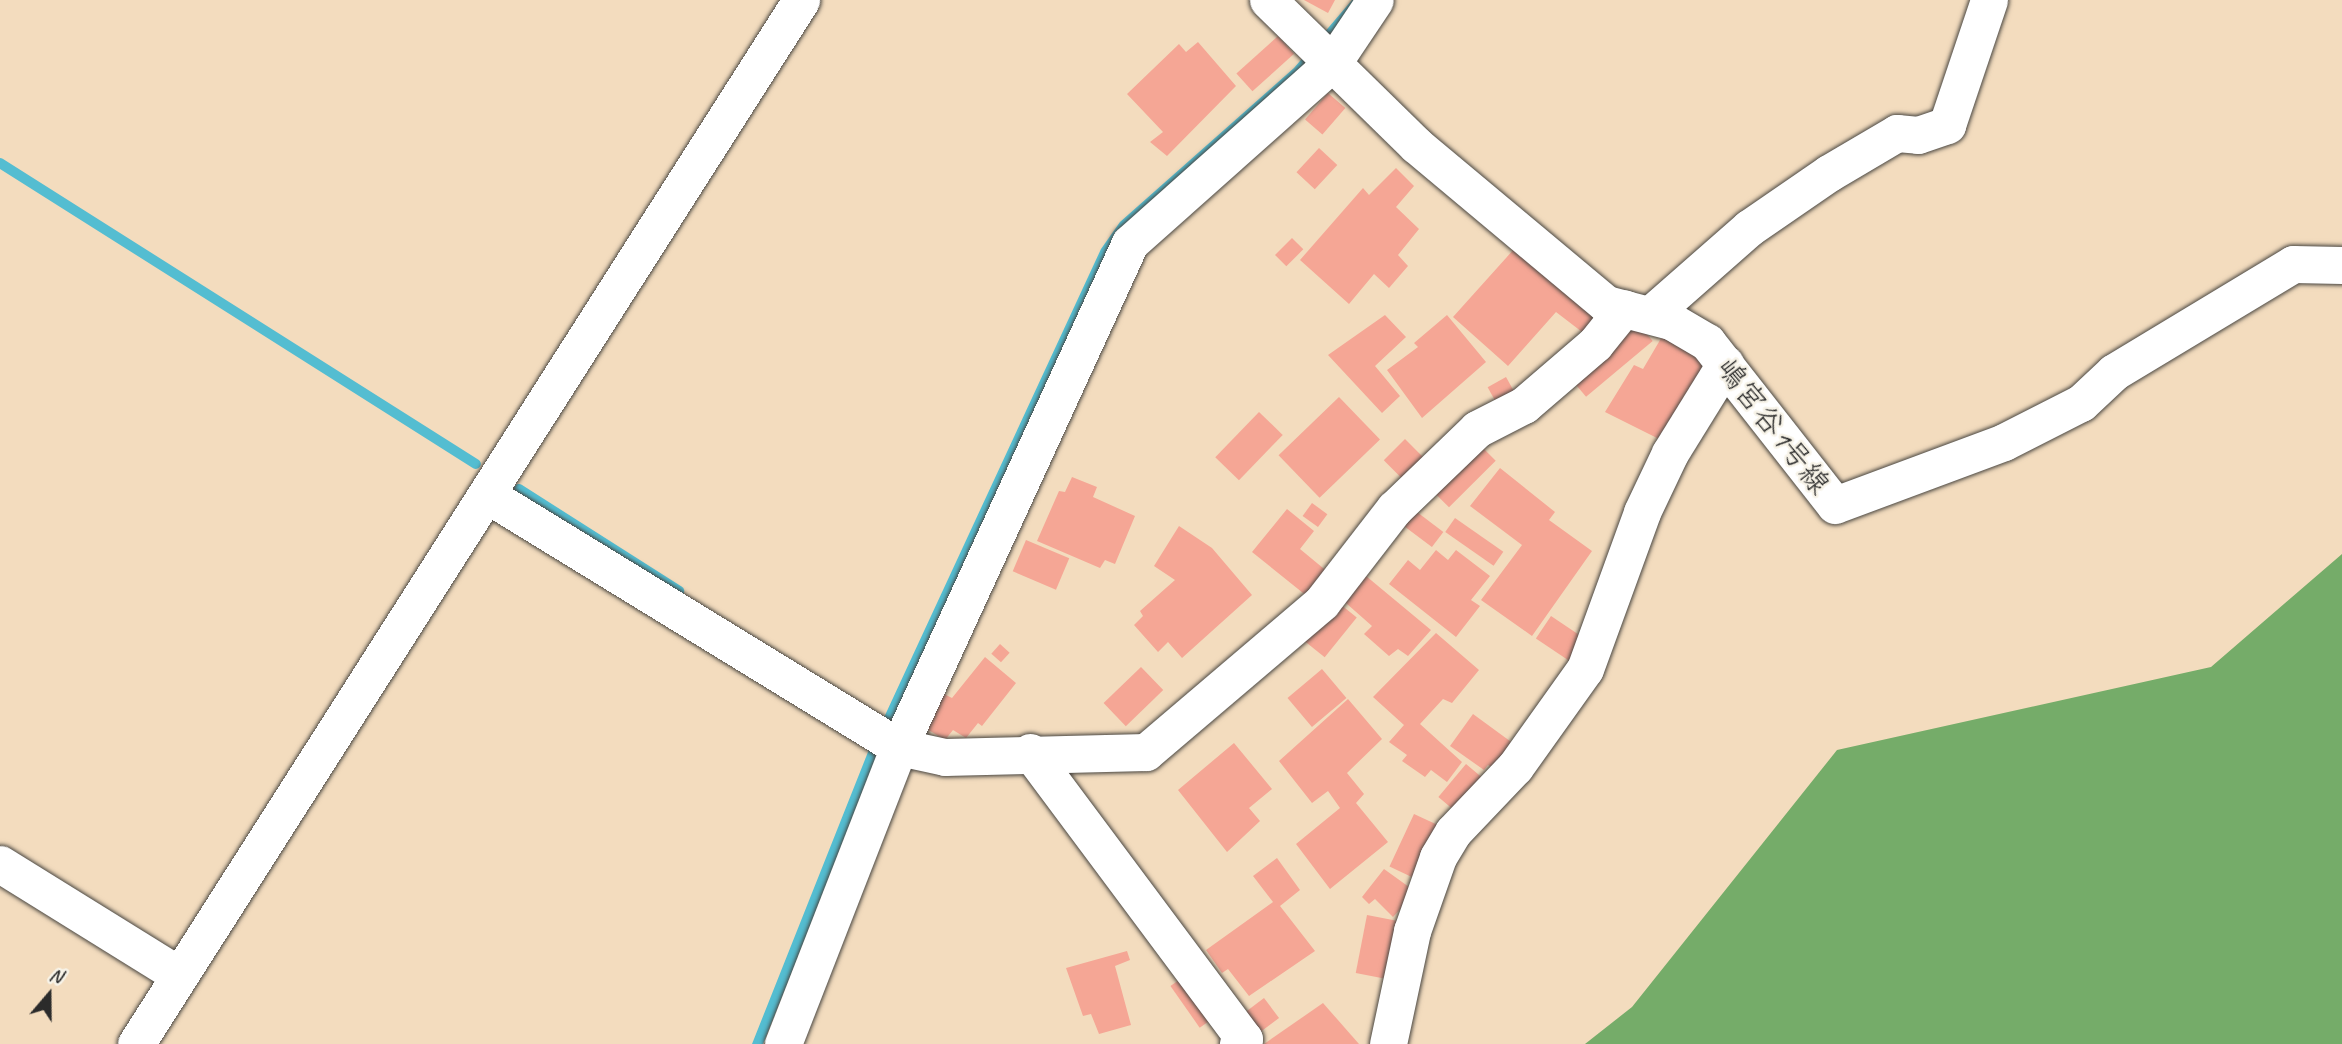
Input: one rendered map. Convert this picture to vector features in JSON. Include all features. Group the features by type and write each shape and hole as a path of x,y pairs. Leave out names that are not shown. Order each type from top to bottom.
{"street":[{"path":"136,1044 489,496 801,0"},
{"name":"嶋宮谷1号線","path":"1268,0 1334,61 1416,145 1606,304 1671,321 1707,342 1835,505 2004,442 2081,403 2115,372 2293,264 2342,265"},
{"path":"783,1044 899,747 1130,243 1334,61 1375,0"},
{"path":"489,496 899,747 945,757 1030,752 1146,752 1322,602 1394,509 1478,429 1524,405 1637,312 1749,228 1829,173 1897,133 1918,135 1947,125 1989,0"},
{"path":"1388,1044 1412,931 1438,857 1453,832 1516,767 1586,670 1648,500 1670,453 1726,365"},
{"path":"1030,752 1244,1039 1238,1044"},
{"path":"0,864 179,975"}],"green space":[{"path":"2342,554 2342,1044 1585,1044 1632,1007 1837,750 2211,667"}],"water":[{"path":"1352,0 1364,0 1347,27 1128,227 832,873 763,1044 752,1044 868,752 1101,249 1120,222 1294,68"}],"building":[{"path":"1304,0 1335,0 1328,13"},
{"path":"1278,36 1294,54 1252,91 1236,73"},
{"path":"1198,42 1236,86 1167,156 1150,142 1163,132 1127,94 1179,44 1186,52"},
{"path":"1328,93 1345,108 1322,135 1305,119"},
{"path":"1319,148 1337,165 1315,189 1296,172"},
{"path":"1396,168 1414,186 1396,207 1419,229 1398,255 1408,266 1389,288 1374,274 1349,304 1300,260 1363,188 1369,195"},
{"path":"1292,238 1303,249 1286,266 1275,255"},
{"path":"1515,248 1601,318 1586,335 1556,312 1508,366 1453,317"},
{"path":"1385,315 1406,337 1375,366 1400,396 1382,413 1328,355"},
{"path":"1447,315 1486,362 1422,418 1387,370 1418,347 1414,343"},
{"path":"1636,321 1653,341 1586,397 1569,377"},
{"path":"1663,335 1709,364 1663,441 1605,412 1634,365 1643,369"},
{"path":"1506,377 1516,395 1498,406 1488,387"},
{"path":"1339,397 1380,439 1320,498 1279,455"},
{"path":"1259,412 1283,435 1239,480 1215,457"},
{"path":"1405,439 1427,461 1406,482 1384,460"},
{"path":"1478,443 1496,461 1449,507 1431,490"},
{"path":"1500,468 1555,512 1549,520 1592,551 1532,636 1481,600 1522,545 1470,506"},
{"path":"1072,477 1097,487 1093,497 1135,516 1115,564 1105,560 1100,568 1037,541 1059,491 1065,492"},
{"path":"1312,503 1327,514 1318,527 1303,516"},
{"path":"1409,506 1443,532 1432,547 1398,521"},
{"path":"1287,509 1314,531 1300,549 1329,573 1308,597 1252,552"},
{"path":"1455,518 1503,552 1494,566 1445,532"},
{"path":"1179,526 1212,548 1252,595 1182,658 1168,642 1158,652 1134,625 1143,616 1140,611 1175,580 1154,566"},
{"path":"1026,540 1069,558 1056,590 1013,571"},
{"path":"1436,550 1448,560 1456,550 1490,576 1471,600 1480,606 1456,637 1389,584 1408,560 1420,570"},
{"path":"1360,571 1431,630 1408,656 1398,649 1389,656 1364,634 1372,626 1338,596"},
{"path":"1335,600 1357,618 1325,657 1303,640"},
{"path":"1551,616 1584,638 1569,661 1536,638"},
{"path":"1436,633 1479,670 1452,703 1443,699 1420,724 1462,762 1447,782 1431,770 1425,777 1402,761 1407,755 1389,742 1404,725 1373,697"},
{"path":"1000,644 1010,653 1001,662 991,654"},
{"path":"985,657 1016,683 982,726 978,723 966,738 953,730 945,740 922,726 944,694 952,698"},
{"path":"1141,667 1163,690 1126,726 1104,703"},
{"path":"1322,669 1346,698 1312,727 1288,698"},
{"path":"1348,699 1382,739 1347,773 1364,794 1356,803 1388,842 1330,889 1296,844 1340,808 1328,791 1312,803 1279,761"},
{"path":"1473,714 1514,744 1497,770 1488,765 1484,770 1450,746"},
{"path":"1234,743 1272,789 1249,808 1260,821 1227,852 1178,790"},
{"path":"1466,764 1486,781 1458,814 1438,797"},
{"path":"1414,814 1442,827 1418,880 1389,867"},
{"path":"1277,858 1300,890 1280,906 1315,951 1249,996 1228,969 1222,973 1206,950 1273,902 1253,876"},
{"path":"1384,869 1416,892 1393,917 1375,899 1369,904 1362,897"},
{"path":"1367,915 1404,922 1393,980 1356,973"},
{"path":"1127,951 1130,960 1115,966 1131,1025 1099,1034 1091,1014 1083,1016 1066,968"},
{"path":"1186,975 1215,1017 1200,1028 1170,986"},
{"path":"1264,998 1279,1018 1254,1037 1239,1017"},
{"path":"1323,1003 1359,1044 1264,1044"}],"waterway":[{"path":"0,163 476,464"},
{"path":"519,489 679,591"}]}
